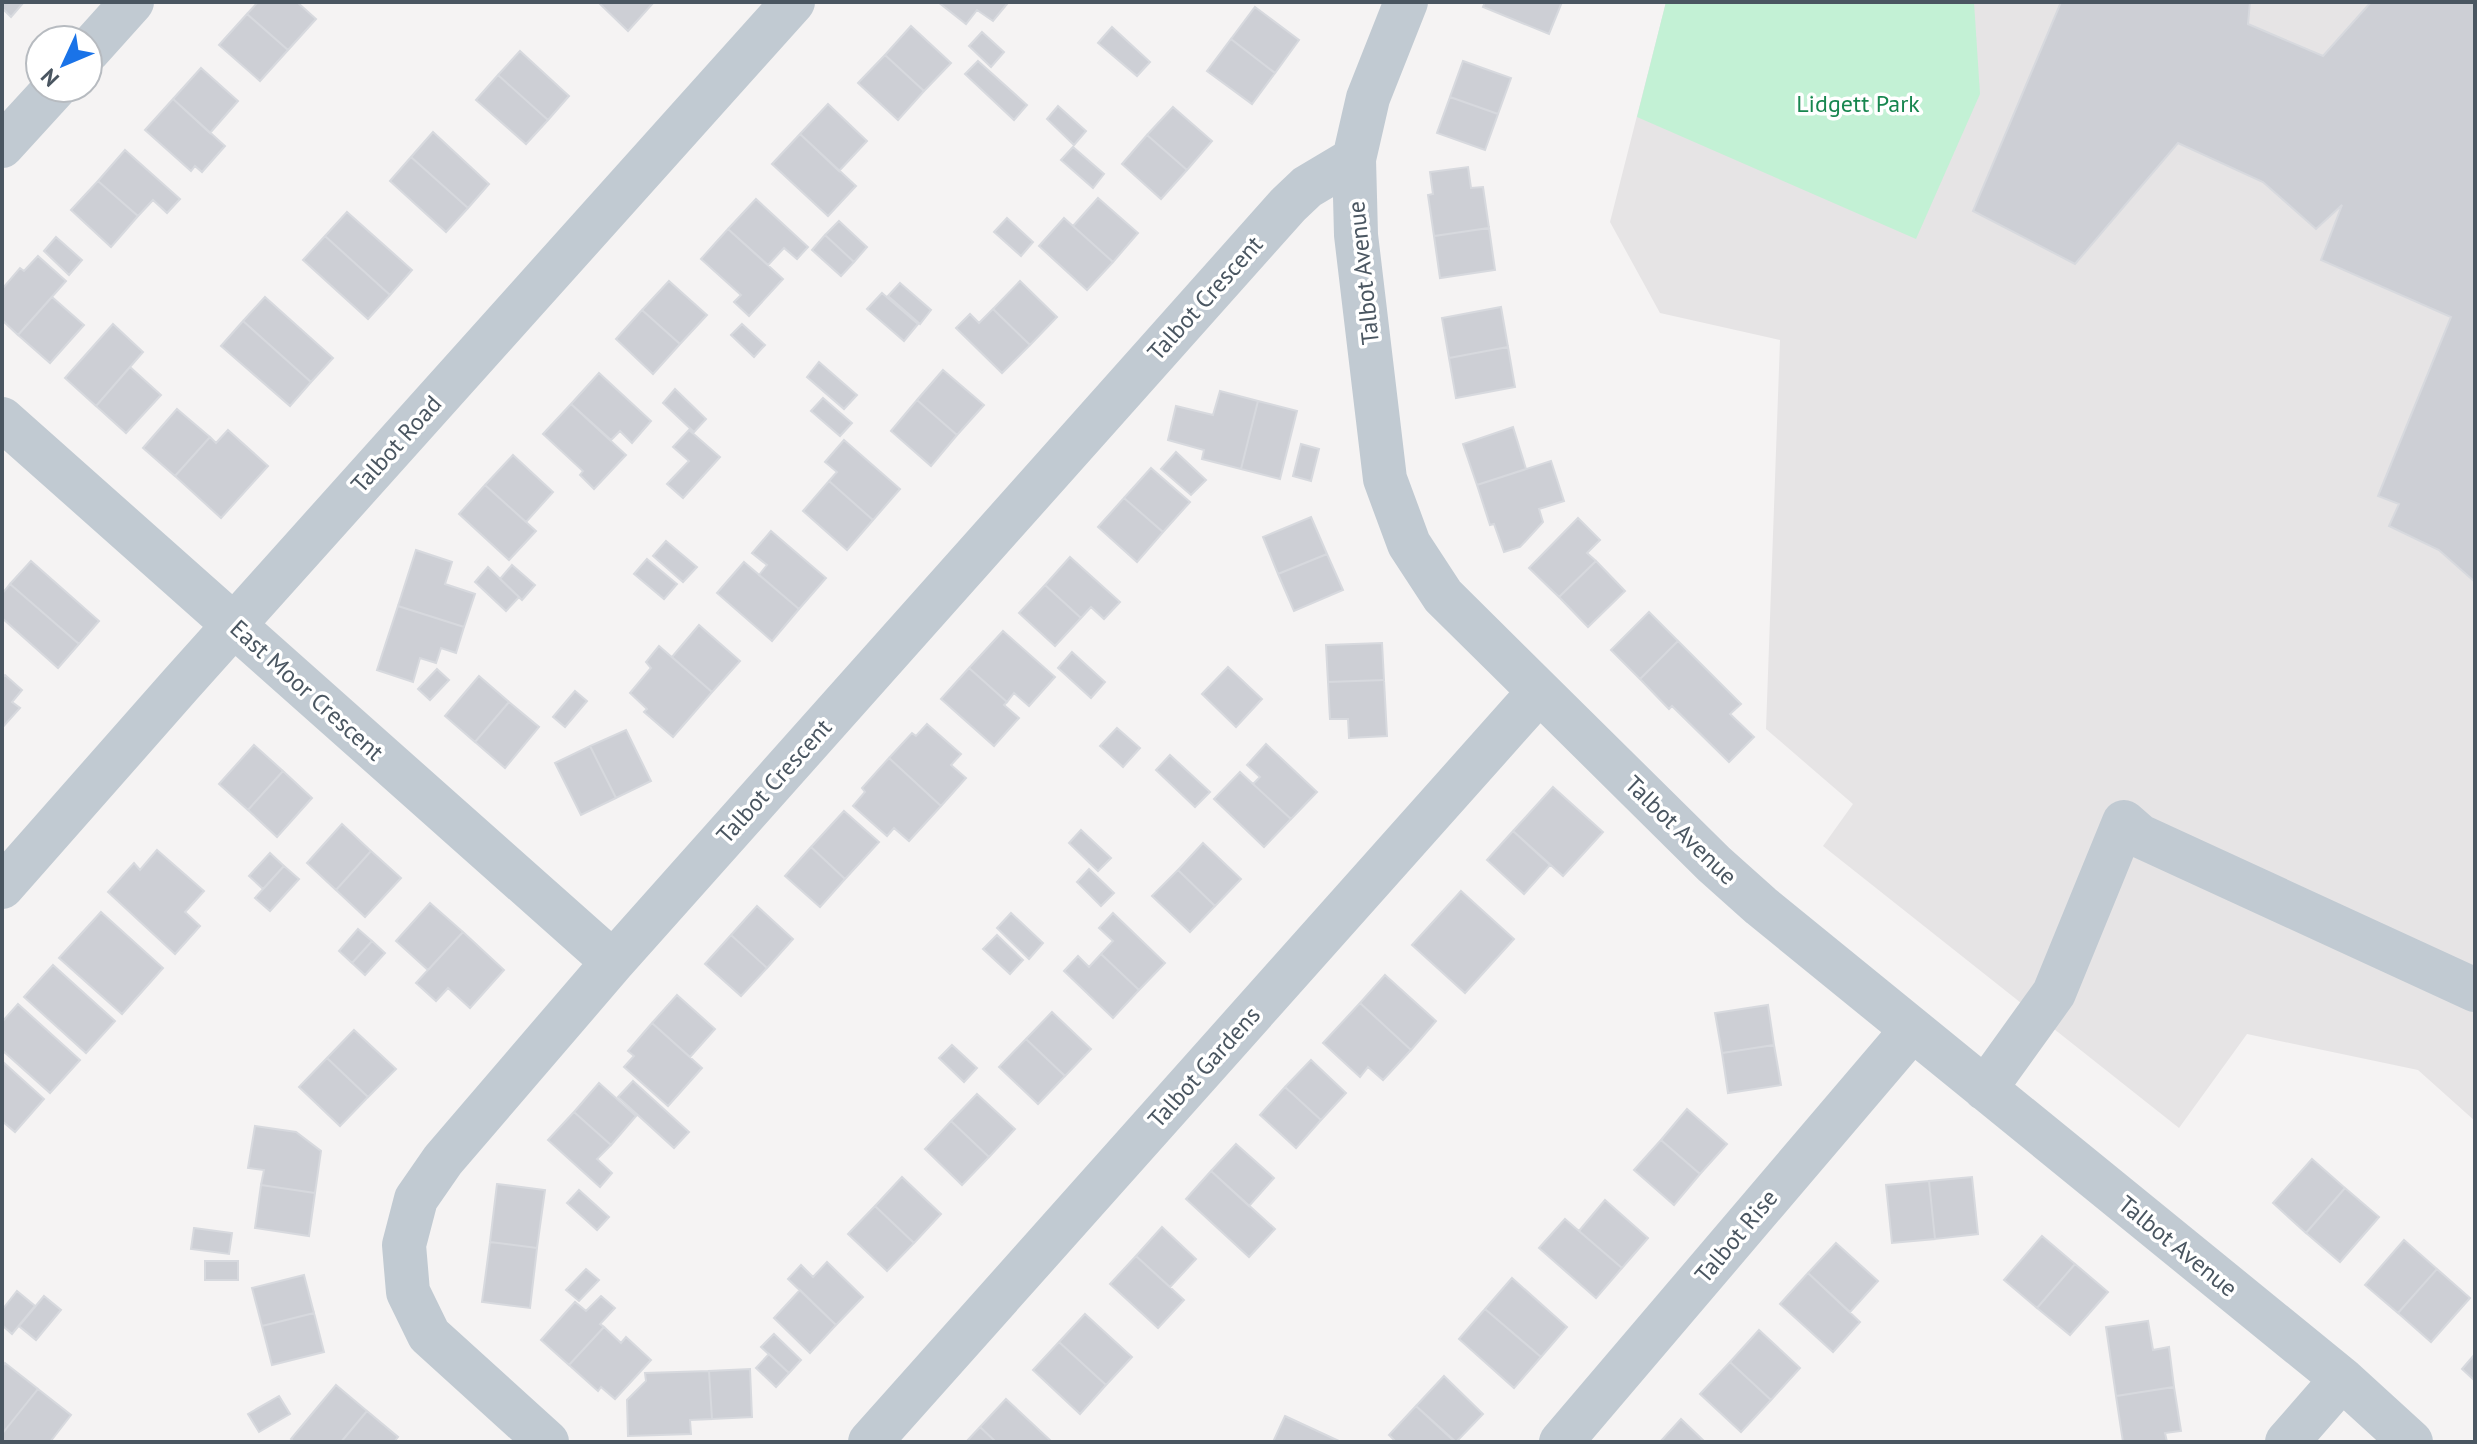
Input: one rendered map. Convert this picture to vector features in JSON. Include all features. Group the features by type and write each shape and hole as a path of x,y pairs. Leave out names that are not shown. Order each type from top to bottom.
{"street":[{"path":"104,33 132,2"},
{"name":"Talbot Road","path":"2,887 793,2"},
{"name":"Talbot Avenue","path":"1406,2 1368,98 1354,159 1356,235 1385,479 1409,544 1443,596 1714,864 1912,1030 2342,1379 2411,1442"},
{"path":"2,146 40,104"},
{"name":"Talbot Crescent","path":"547,1442 429,1335 408,1292 404,1245 416,1199 443,1160 613,962 1288,205 1307,187 1354,159"},
{"name":"East Moor Crescent","path":"2,419 613,962"},
{"name":"Talbot Gardens","path":"870,1442 1539,692"},
{"path":"1985,1089 2054,993 2124,822 2140,836 2475,990"},
{"name":"Talbot Rise","path":"1561,1442 1912,1030"},
{"path":"2287,1442 2342,1379"}],"shaded area":[{"path":"1666,2 2475,2 2475,1121 2418,1070 2247,1034 2179,1128 1823,846 1853,804 1766,729 1780,340 1660,313 1610,222"}],"green space":[{"name":"Lidgett Park","path":"1666,2 1974,2 1980,94 1916,239 1637,117"}],"building":[{"path":"2,2 24,2 11,17 2,8"},
{"path":"258,2 297,2 316,19 288,50 247,14"},
{"path":"598,2 654,2 628,31"},
{"path":"938,2 1007,4 993,21 977,10 966,24"},
{"path":"1485,2 1562,2 1549,34 1483,7"},
{"path":"2061,2 2250,2 2248,24 2323,56 2371,2 2475,2 2475,582 2439,550 2389,526 2399,504 2378,496 2451,317 2321,260 2342,205 2316,229 2263,182 2178,143 2075,264 1973,211"},
{"path":"1255,7 1299,40 1275,73 1231,39"},
{"path":"247,14 288,50 260,81 219,45"},
{"path":"911,26 951,63 924,91 885,55"},
{"path":"1112,27 1150,62 1137,76 1098,43"},
{"path":"982,32 1004,52 991,67 969,46"},
{"path":"1231,39 1275,73 1252,104 1207,71"},
{"path":"520,51 569,96 548,120 498,75"},
{"path":"885,55 924,91 898,120 858,83"},
{"path":"978,61 1027,105 1014,120 965,74"},
{"path":"1463,61 1511,78 1498,114 1450,97"},
{"path":"201,68 238,101 210,133 173,99"},
{"path":"498,75 548,120 526,144 476,100"},
{"path":"1450,97 1498,114 1485,150 1437,133"},
{"path":"173,99 225,146 202,172 195,166 191,171 145,130"},
{"path":"828,104 867,141 839,171 800,134"},
{"path":"1058,106 1086,131 1074,145 1047,119"},
{"path":"1173,107 1212,141 1187,170 1147,135"},
{"path":"433,132 489,184 468,208 411,157"},
{"path":"800,134 856,186 828,216 772,164"},
{"path":"1147,135 1187,170 1161,199 1122,164"},
{"path":"1073,147 1104,174 1093,188 1061,160"},
{"path":"125,150 180,199 167,213 153,200 138,216 98,181"},
{"path":"411,157 468,208 446,232 390,181"},
{"path":"1468,167 1471,188 1483,187 1489,228 1434,236 1428,195 1433,194 1430,172"},
{"path":"98,181 138,216 111,247 71,210"},
{"path":"1098,198 1138,233 1113,262 1073,226"},
{"path":"756,199 808,247 797,259 784,248 768,265 728,229"},
{"path":"347,212 412,270 390,295 325,236"},
{"path":"1007,218 1033,242 1021,256 994,232"},
{"path":"1064,218 1113,262 1087,290 1039,246"},
{"path":"839,221 867,247 854,262 825,235"},
{"path":"1489,228 1495,270 1440,278 1434,236"},
{"path":"728,229 783,279 749,316 734,302 741,295 701,259"},
{"path":"825,235 854,262 841,276 812,250"},
{"path":"325,236 390,295 368,319 303,260"},
{"path":"56,237 82,260 69,275 44,251"},
{"path":"38,256 66,281 18,335 2,320 2,289 20,268 24,271"},
{"path":"669,281 707,315 680,344 642,310"},
{"path":"1020,281 1057,317 1030,345 993,309"},
{"path":"900,283 931,310 920,324 888,296"},
{"path":"882,293 918,324 904,341 867,309"},
{"path":"52,297 84,325 50,363 18,335"},
{"path":"265,297 333,358 311,382 243,321"},
{"path":"1501,307 1508,347 1449,358 1442,318"},
{"path":"993,309 1030,345 1002,373 956,328 970,314 979,323"},
{"path":"642,310 680,344 653,374 616,339"},
{"path":"243,321 311,382 290,406 221,346"},
{"path":"113,324 143,352 96,406 65,378"},
{"path":"742,324 765,345 754,357 731,335"},
{"path":"1508,347 1515,387 1456,398 1449,358"},
{"path":"819,362 857,395 844,409 807,377"},
{"path":"130,367 161,395 126,433 96,406"},
{"path":"943,370 984,405 957,435 917,400"},
{"path":"599,373 651,421 632,443 620,431 611,440 571,404"},
{"path":"675,389 706,419 694,432 663,403"},
{"path":"1220,391 1258,401 1241,469 1202,459 1204,450 1168,440 1176,406 1213,415"},
{"path":"823,398 852,423 840,436 811,411"},
{"path":"917,400 957,435 931,466 891,431"},
{"path":"1258,401 1297,411 1280,479 1241,469"},
{"path":"571,404 626,455 594,489 580,475 583,471 543,434"},
{"path":"177,409 210,437 175,476 143,448"},
{"path":"1513,427 1526,469 1477,485 1463,444"},
{"path":"228,430 268,466 221,518 175,476 210,437 216,443"},
{"path":"689,430 720,457 683,498 667,484 689,461 673,447"},
{"path":"844,440 900,489 873,520 829,481 837,472 825,462"},
{"path":"1301,444 1319,449 1311,481 1293,476"},
{"path":"1176,452 1206,480 1191,495 1161,469"},
{"path":"513,455 553,492 526,522 485,485"},
{"path":"1551,461 1564,501 1539,509 1543,522 1520,547 1504,552 1494,524 1490,525 1477,485"},
{"path":"1151,468 1190,502 1163,532 1124,498"},
{"path":"829,481 873,520 847,550 803,511"},
{"path":"485,485 536,531 509,560 459,514"},
{"path":"1124,498 1163,532 1137,562 1098,527"},
{"path":"1311,517 1327,554 1278,574 1263,537"},
{"path":"1578,518 1600,540 1587,553 1596,561 1559,597 1529,568"},
{"path":"771,531 826,578 799,609 759,575 767,565 752,553"},
{"path":"666,541 697,567 683,582 653,556"},
{"path":"416,550 452,562 445,584 475,594 464,627 398,606"},
{"path":"1327,554 1343,590 1294,611 1278,574"},
{"path":"1070,557 1120,602 1104,619 1091,607 1081,618 1045,585"},
{"path":"647,559 677,584 664,599 634,574"},
{"path":"31,561 99,621 79,644 10,584"},
{"path":"1596,561 1625,591 1588,627 1559,597"},
{"path":"744,562 799,609 772,641 717,593"},
{"path":"512,565 535,585 522,600 500,579"},
{"path":"488,567 519,597 506,611 475,582"},
{"path":"10,584 79,644 58,668 2,618 2,594"},
{"path":"1045,585 1081,618 1055,646 1019,613"},
{"path":"398,606 464,627 456,653 441,648 436,663 420,658 413,682 377,670"},
{"path":"1649,612 1678,641 1640,679 1611,650"},
{"path":"699,625 740,661 712,692 672,657"},
{"path":"1003,631 1055,677 1029,706 1014,693 1007,702 969,668"},
{"path":"1678,641 1741,704 1730,714 1754,737 1729,762 1640,679"},
{"path":"1382,643 1384,680 1328,682 1326,645"},
{"path":"659,646 712,692 673,737 644,712 647,709 630,693 651,668 646,662"},
{"path":"1072,652 1105,682 1091,698 1058,668"},
{"path":"1228,667 1262,699 1236,727 1202,694"},
{"path":"969,668 1007,702 1004,705 1019,718 994,746 941,699"},
{"path":"437,669 449,680 430,700 418,689"},
{"path":"5,675 22,690 12,702 20,708 2,728 2,678"},
{"path":"479,676 509,702 475,742 445,716"},
{"path":"1384,680 1387,736 1349,738 1348,719 1330,719 1328,682"},
{"path":"575,691 587,701 565,727 553,717"},
{"path":"509,702 539,727 505,768 475,742"},
{"path":"927,724 961,754 951,765 966,778 941,806 889,758 912,733 916,736"},
{"path":"1117,728 1140,748 1123,767 1100,746"},
{"path":"626,730 651,781 616,798 590,746"},
{"path":"1266,744 1317,792 1291,819 1253,784 1260,777 1247,765"},
{"path":"254,745 283,771 248,810 219,784"},
{"path":"590,746 616,798 581,815 555,763"},
{"path":"1170,755 1210,792 1195,807 1156,770"},
{"path":"889,758 941,806 909,841 894,828 887,836 853,806 865,792 862,788"},
{"path":"283,771 312,798 277,837 248,810"},
{"path":"1240,772 1291,819 1264,847 1214,799"},
{"path":"1553,787 1603,832 1563,876 1513,831"},
{"path":"844,811 879,842 845,879 811,847"},
{"path":"342,824 371,851 336,890 307,863"},
{"path":"1081,830 1111,858 1098,871 1069,843"},
{"path":"1513,831 1550,865 1524,894 1487,860"},
{"path":"1203,843 1241,879 1215,906 1178,870"},
{"path":"811,847 845,879 820,907 785,876"},
{"path":"157,850 204,891 185,912 200,926 175,954 108,892 134,863 140,870"},
{"path":"371,851 401,878 365,917 336,890"},
{"path":"270,853 284,866 263,889 249,876"},
{"path":"284,866 299,879 270,911 255,898"},
{"path":"1089,869 1114,893 1101,906 1077,882"},
{"path":"1178,870 1215,906 1190,932 1152,896"},
{"path":"1461,891 1514,939 1465,993 1412,945"},
{"path":"430,903 463,932 428,970 396,941"},
{"path":"757,906 793,939 767,968 731,935"},
{"path":"101,912 163,968 122,1014 59,958"},
{"path":"1011,913 1043,943 1029,959 997,928"},
{"path":"1113,913 1165,963 1139,990 1101,954 1113,941 1099,928"},
{"path":"358,929 372,941 352,963 339,951"},
{"path":"463,932 504,970 470,1008 448,988 436,1001 416,983"},
{"path":"731,935 767,968 741,996 705,964"},
{"path":"997,935 1023,960 1010,974 983,949"},
{"path":"372,941 385,953 365,975 352,963"},
{"path":"1101,954 1139,990 1113,1018 1064,971 1078,956 1089,967"},
{"path":"53,965 115,1021 86,1053 24,997"},
{"path":"1385,975 1436,1021 1411,1050 1360,1003"},
{"path":"677,995 715,1029 690,1057 652,1023"},
{"path":"1360,1003 1411,1050 1383,1080 1368,1067 1360,1077 1323,1043"},
{"path":"18,1004 80,1060 50,1093 2,1050 2,1022"},
{"path":"1768,1005 1774,1045 1722,1053 1715,1013"},
{"path":"1052,1012 1091,1049 1065,1076 1026,1039"},
{"path":"652,1023 702,1068 668,1106 624,1067 634,1056 628,1051"},
{"path":"354,1030 396,1069 368,1097 327,1058"},
{"path":"1026,1039 1065,1076 1038,1104 999,1067"},
{"path":"952,1045 977,1068 964,1082 939,1058"},
{"path":"1774,1045 1781,1085 1728,1093 1722,1053"},
{"path":"327,1058 368,1097 340,1126 299,1087"},
{"path":"1311,1060 1346,1093 1321,1120 1285,1087"},
{"path":"2,1061 44,1099 15,1132 2,1121"},
{"path":"633,1081 689,1132 674,1148 618,1097"},
{"path":"599,1083 636,1116 611,1145 574,1112"},
{"path":"1285,1087 1321,1120 1296,1148 1260,1115"},
{"path":"977,1094 1015,1129 989,1157 951,1121"},
{"path":"1687,1109 1727,1144 1700,1174 1661,1140"},
{"path":"574,1112 611,1145 597,1159 612,1173 600,1187 548,1140"},
{"path":"951,1121 989,1157 962,1185 925,1149"},
{"path":"255,1126 296,1132 321,1151 315,1193 261,1185 264,1170 248,1168"},
{"path":"1661,1140 1700,1174 1674,1205 1634,1170"},
{"path":"1236,1144 1274,1178 1249,1206 1211,1171"},
{"path":"2312,1159 2345,1188 2306,1233 2273,1203"},
{"path":"1211,1171 1275,1229 1249,1257 1186,1199"},
{"path":"902,1177 941,1214 914,1243 875,1206"},
{"path":"1972,1177 1978,1234 1935,1239 1929,1181"},
{"path":"1929,1181 1935,1239 1892,1243 1886,1185"},
{"path":"497,1184 545,1190 537,1248 490,1242"},
{"path":"261,1185 315,1193 309,1236 255,1228"},
{"path":"2345,1188 2379,1217 2340,1262 2306,1233"},
{"path":"579,1190 609,1217 597,1230 567,1203"},
{"path":"1605,1200 1648,1238 1622,1268 1579,1231"},
{"path":"875,1206 914,1243 887,1271 848,1234"},
{"path":"1565,1219 1622,1268 1596,1298 1539,1248"},
{"path":"1162,1227 1196,1259 1170,1287 1136,1256"},
{"path":"194,1228 232,1233 229,1254 191,1249"},
{"path":"2042,1236 2075,1264 2037,1308 2004,1280"},
{"path":"2404,1240 2437,1269 2398,1313 2365,1285"},
{"path":"490,1242 537,1248 530,1308 482,1302"},
{"path":"1836,1243 1878,1281 1850,1312 1808,1273"},
{"path":"1136,1256 1184,1300 1158,1328 1110,1284"},
{"path":"205,1261 238,1261 238,1280 205,1280"},
{"path":"827,1262 863,1297 836,1325 788,1279 801,1265 813,1277"},
{"path":"2075,1264 2108,1292 2070,1335 2037,1308"},
{"path":"586,1269 599,1280 579,1301 566,1290"},
{"path":"2437,1269 2470,1298 2431,1342 2398,1313"},
{"path":"1808,1273 1860,1322 1833,1352 1780,1304"},
{"path":"304,1275 314,1313 262,1326 252,1288"},
{"path":"1512,1278 1567,1327 1541,1357 1485,1309"},
{"path":"800,1290 836,1325 810,1353 774,1318"},
{"path":"17,1291 35,1306 12,1334 2,1325 2,1310"},
{"path":"44,1296 61,1310 36,1340 19,1326"},
{"path":"601,1296 615,1308 600,1324 604,1327 569,1365 541,1340 575,1302 586,1311"},
{"path":"1485,1309 1541,1357 1514,1388 1459,1339"},
{"path":"314,1313 324,1352 272,1365 262,1326"},
{"path":"1085,1314 1132,1357 1106,1385 1059,1342"},
{"path":"2148,1321 2153,1350 2169,1347 2174,1387 2116,1396 2106,1327"},
{"path":"604,1327 621,1343 626,1337 651,1360 615,1399 601,1387 598,1391 569,1365"},
{"path":"1759,1330 1800,1368 1771,1400 1730,1362"},
{"path":"774,1334 801,1360 789,1373 761,1347"},
{"path":"1059,1342 1106,1385 1080,1414 1033,1370"},
{"path":"769,1354 789,1373 776,1387 756,1368"},
{"path":"2475,1354 2475,1381 2462,1369"},
{"path":"1730,1362 1771,1400 1741,1432 1700,1394"},
{"path":"5,1363 38,1389 2,1434 2,1367"},
{"path":"750,1369 752,1417 712,1419 709,1371"},
{"path":"709,1371 712,1419 690,1420 691,1434 628,1436 627,1400 646,1381 645,1373"},
{"path":"1444,1376 1483,1414 1456,1442 1416,1406"},
{"path":"336,1385 367,1411 341,1442 294,1442 291,1439"},
{"path":"2174,1387 2181,1431 2165,1433 2167,1442 2123,1442 2116,1396"},
{"path":"38,1389 71,1415 50,1442 2,1442 2,1434"},
{"path":"279,1396 290,1414 259,1432 248,1414"},
{"path":"1006,1399 1052,1442 996,1442 980,1427"},
{"path":"1416,1406 1455,1442 1396,1442 1389,1435"},
{"path":"367,1411 398,1437 394,1442 341,1442"},
{"path":"1285,1416 1341,1442 1273,1442"},
{"path":"1681,1419 1705,1442 1660,1442"},
{"path":"980,1427 996,1442 966,1442"}]}
